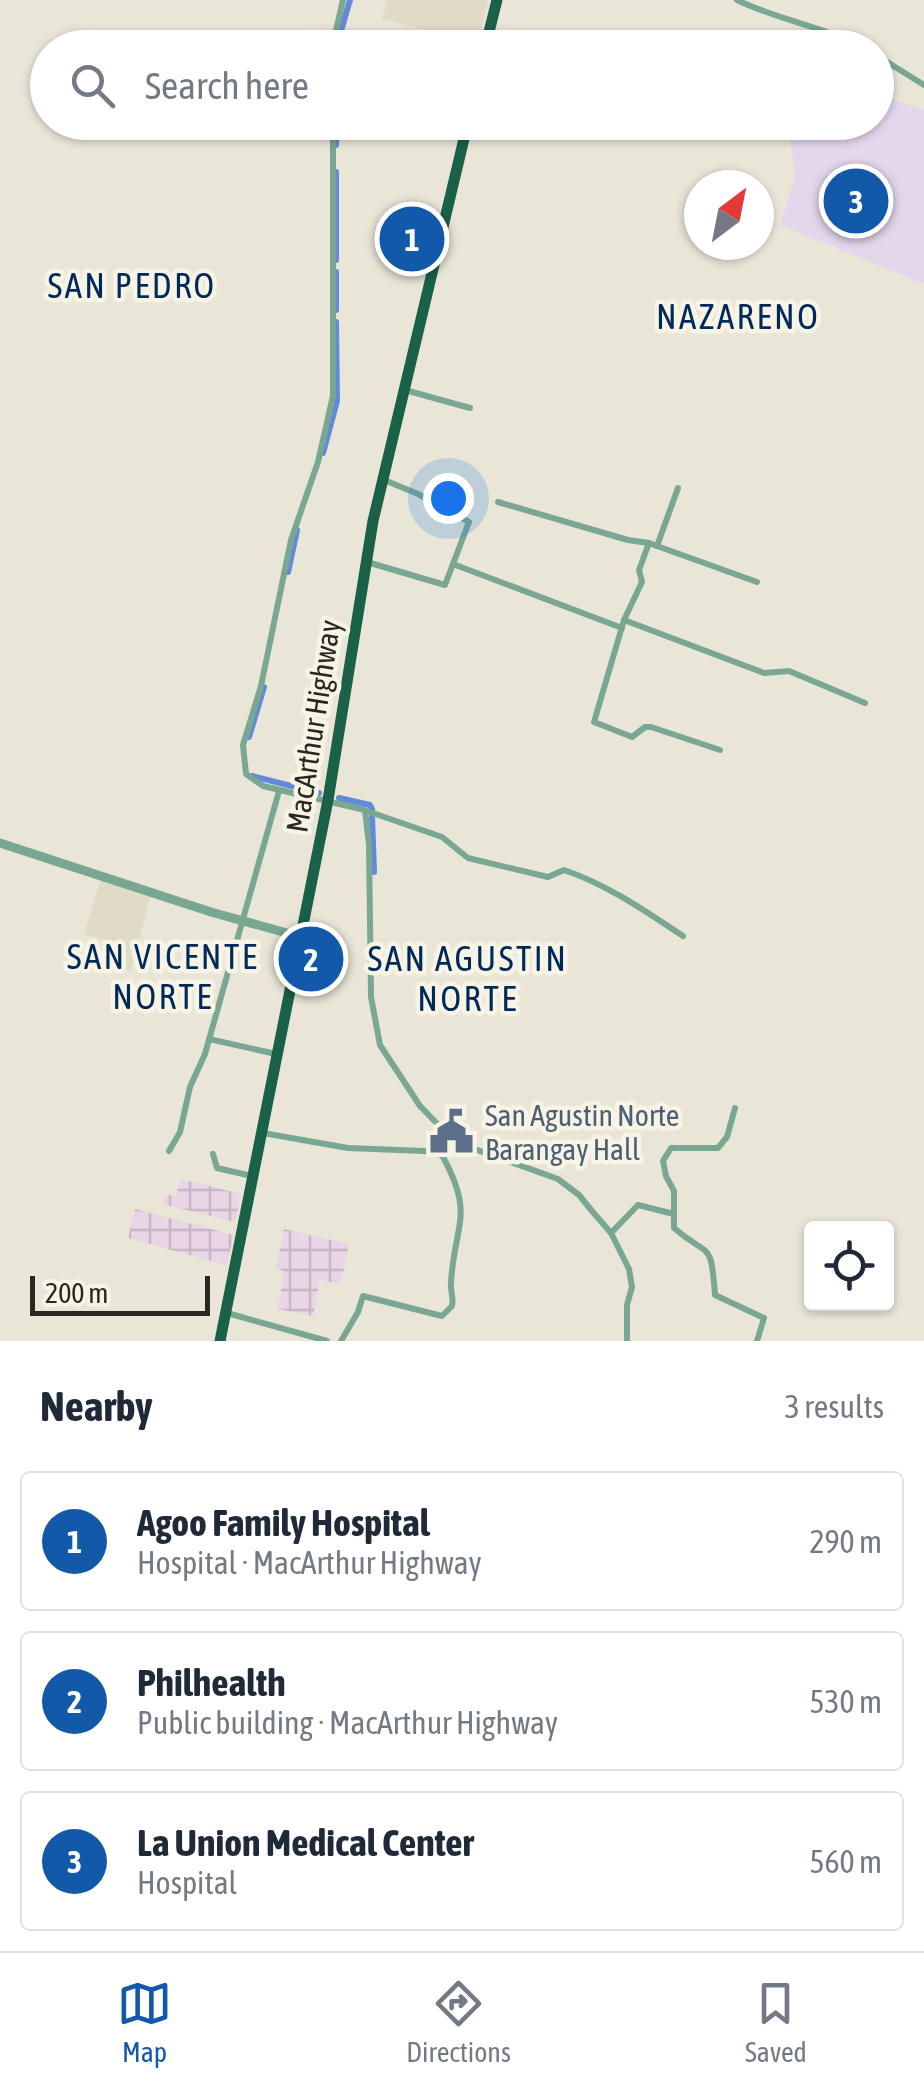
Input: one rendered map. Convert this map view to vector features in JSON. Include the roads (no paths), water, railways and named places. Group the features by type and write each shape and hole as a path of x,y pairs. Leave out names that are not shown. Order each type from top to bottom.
{"highway":[{"path":"490,30 497,0"},
{"name":"MacArthur Highway","path":"220,1341 328,800 366,562 464,140"}],"street":[{"path":"336,30 343,0"},
{"path":"737,0 771,16 824,30"},
{"path":"894,66 924,85"},
{"path":"332,140 334,396 318,462 291,540 262,686 243,745 243,768 250,779 280,791 366,810 442,838 468,858 548,877 567,871 599,883 683,936"},
{"path":"404,390 470,408"},
{"path":"366,562 444,585 469,522 383,480"},
{"path":"678,488 640,566 642,582 623,624 594,722 632,736 650,727 720,750"},
{"path":"498,502 653,544 757,582"},
{"path":"453,564 764,673 789,671 865,703"},
{"path":"169,1151 180,1132 190,1087 209,1039 280,791"},
{"path":"366,810 370,845 371,998 376,1030 388,1059 420,1106 455,1142 558,1179 579,1195 626,1258 632,1287 627,1341"},
{"path":"0,844 301,936"},
{"path":"209,1039 278,1054"},
{"path":"734,1108 727,1136 718,1148 680,1146 672,1148 663,1161 674,1190 674,1228 710,1254 716,1274 715,1294 764,1318 757,1341"},
{"path":"262,1133 348,1148 424,1150 442,1155 460,1193 463,1218 451,1278 454,1302 442,1316 363,1296 341,1341"},
{"path":"442,1155 455,1142"},
{"path":"213,1154 217,1168 253,1176"},
{"path":"611,1233 638,1205 674,1214"},
{"path":"226,1313 327,1341"}],"waterway":[{"path":"341,30 350,0"},
{"path":"336,140 336,145"},
{"path":"336,172 336,260"},
{"path":"336,272 336,310"},
{"path":"323,453 337,401 336,322"},
{"path":"288,572 297,530"},
{"path":"249,737 264,687"},
{"path":"252,776 319,793"},
{"path":"339,798 370,805 372,809"},
{"path":"372,816 374,872"}],"place":[{"name":"La Union Medical Center","path":"856,201"},
{"name":"Agoo Family Hospital","path":"412,239"},
{"name":"Philhealth","path":"311,959"},
{"name":"San Agustin Norte Barangay Hall","path":"452,1132"}],"district":[{"name":"SAN PEDRO","path":"132,285"},
{"name":"NAZARENO","path":"738,316"},
{"name":"SAN VICENTE NORTE","path":"163,976"},
{"name":"SAN AGUSTIN NORTE","path":"468,978"}]}
